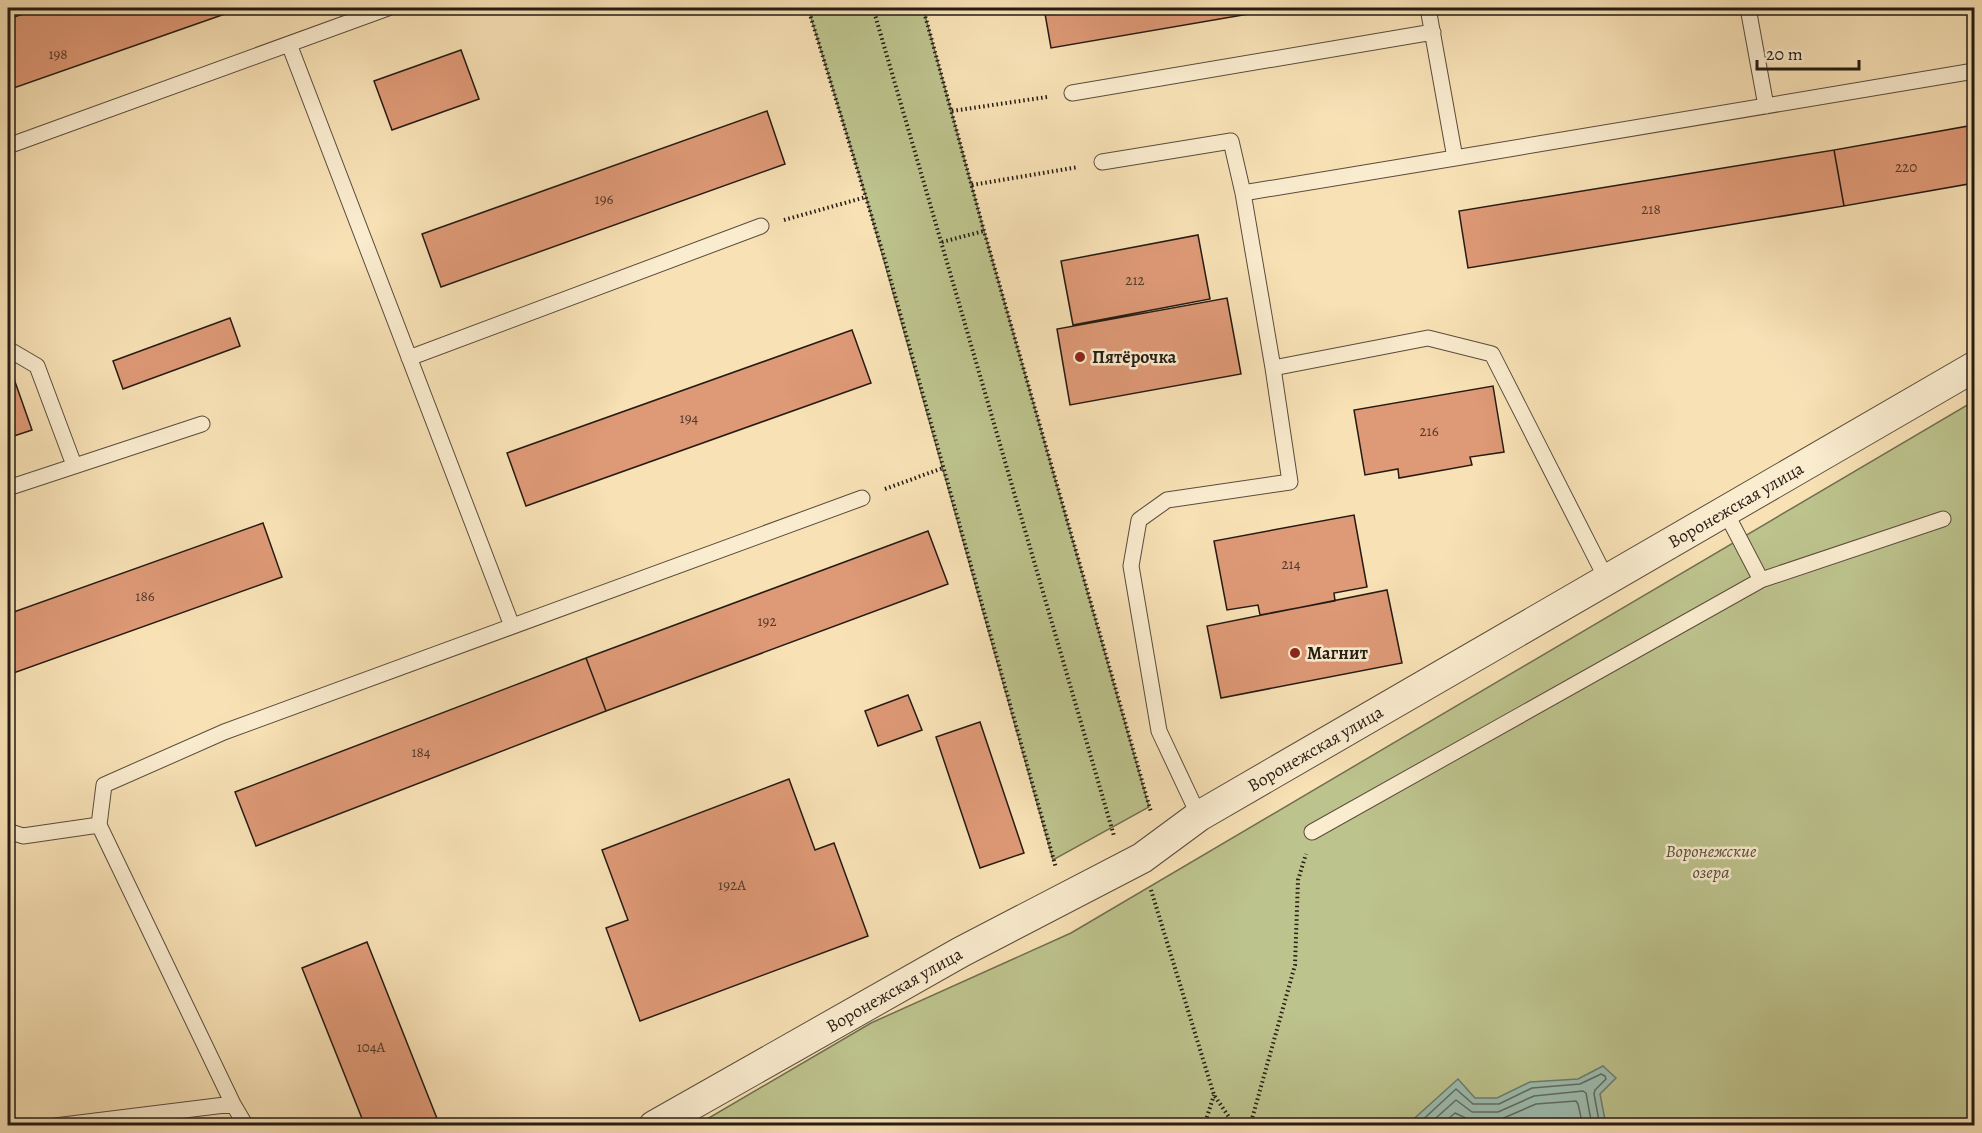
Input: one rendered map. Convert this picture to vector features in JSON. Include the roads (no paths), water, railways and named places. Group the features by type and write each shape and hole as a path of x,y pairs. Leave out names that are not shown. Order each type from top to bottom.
{"street":[{"name":"Воронежская улица","path":"654,1125 961,952 1143,856 1199,816 1974,367"}],"lane":[{"path":"8,146 388,8"},
{"path":"1428,8 1455,158"},
{"path":"1748,8 1766,106"},
{"path":"1072,93 1433,33"},
{"path":"289,45 512,626"},
{"path":"1243,194 1974,71"},
{"path":"1102,162 1231,141 1243,194 1290,482 1167,500 1139,520 1131,566 1160,731 1199,816"},
{"path":"409,358 761,226"},
{"path":"1273,368 1428,338 1492,354 1607,580"},
{"path":"8,349 37,366 74,465"},
{"path":"8,488 202,424"},
{"path":"246,1125 233,1104 99,825 104,785 224,732 862,498"},
{"path":"1725,511 1761,580"},
{"path":"1312,832 1761,580 1943,519"},
{"path":"8,831 23,836 99,825"},
{"path":"55,1125 233,1104"}],"water":[{"path":"1603,1066 1616,1078 1600,1094 1606,1125 1407,1125 1458,1079 1475,1098 1497,1098 1530,1082 1578,1079"}],"place":[{"name":"Пятёрочка","path":"1080,357"},
{"name":"Магнит","path":"1295,653"}],"park label":[{"name":"Воронежские озера","path":"1711,861"}]}
